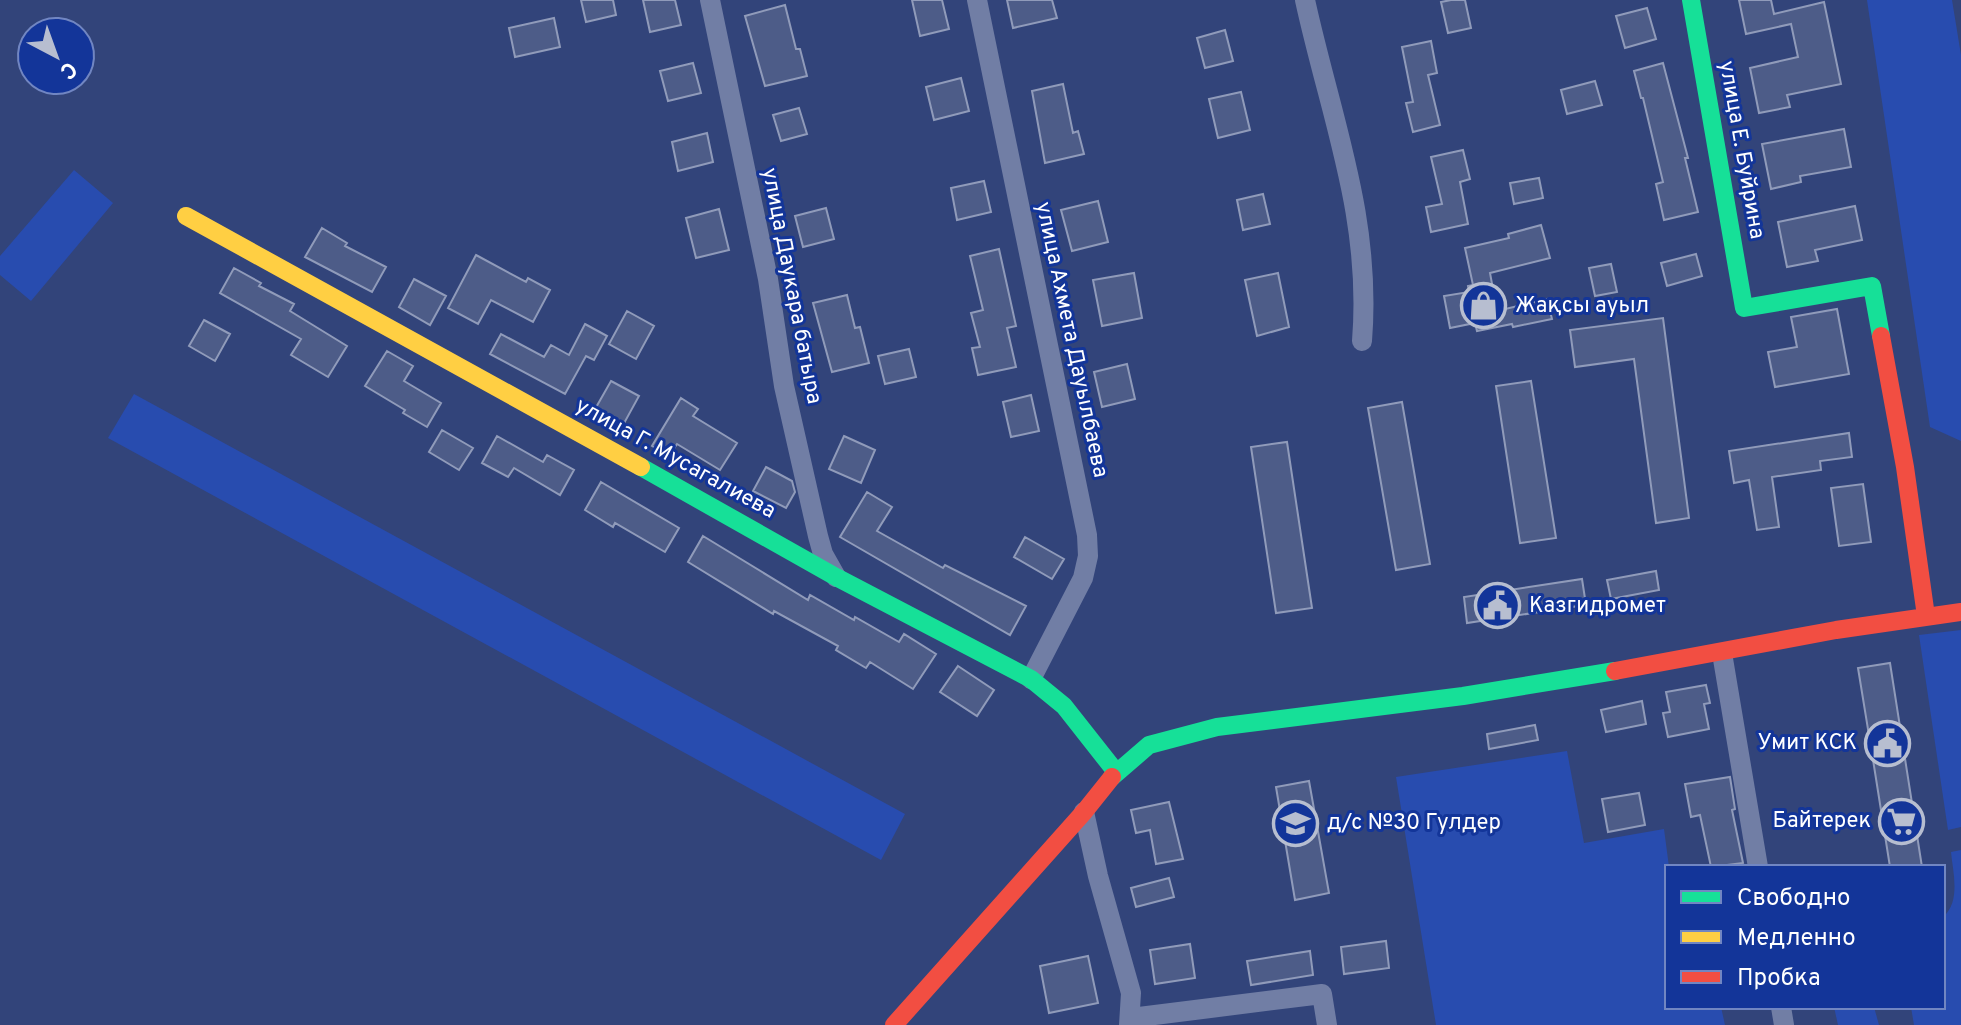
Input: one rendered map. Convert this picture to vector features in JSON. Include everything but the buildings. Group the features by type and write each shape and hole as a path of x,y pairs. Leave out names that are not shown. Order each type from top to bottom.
{"street":[{"name":"улица Даукара батыра","path":"710,0 768,279 784,386 818,536 823,554 836,577"},
{"name":"улица Ахмета Дауылбаева","path":"977,0 1087,535 1088,556 1083,578 1031,679"},
{"path":"1305,0 1350,175 1362,244 1366,297 1362,341"},
{"name":"улица Е. Буйрина","path":"1691,0 1744,308 1872,286 1905,467 1926,616"},
{"name":"улица Г. Мусагалиева","path":"186,216 836,577 1031,679 1064,706 1116,772"},
{"path":"894,1025 1116,772 1149,745 1217,727 1463,696 1961,612"},
{"path":"1722,653 1758,865"},
{"path":"1084,812 1098,876 1131,993 1130,1021 1322,994 1327,1025"}],"shaded area":[{"path":"1867,0 1952,0 1961,55 1961,441 1930,427"},
{"path":"74,170 113,203 31,301 0,275 0,256"},
{"path":"134,394 905,814 881,860 108,438"},
{"path":"1961,630 1961,827 1948,830 1919,635"},
{"path":"1567,751 1584,843 1664,829 1669,865 1665,865 1665,1009 1721,1009 1725,1025 1436,1025 1396,777"},
{"path":"1961,850 1961,1025 1914,1025 1911,1009 1945,1009 1945,915 1954,895 1951,852"},
{"path":"1834,1009 1875,1009 1879,1025 1838,1025"}],"traffic: fast":[{"path":"1691,0 1744,308 1872,286 1881,336"},
{"path":"641,467 836,577 1031,679 1064,706 1116,772"},
{"path":"1112,777 1149,745 1217,727 1463,696 1615,671"}],"traffic: slow":[{"path":"186,216 641,467"}],"traffic: jam":[{"path":"1881,336 1905,467 1926,616"},
{"path":"1615,671 1836,630 1961,612"},
{"path":"894,1025 1112,777"}],"place":[{"name":"Жақсы ауыл","path":"1484,306"},
{"name":"Казгидромет","path":"1498,606"},
{"name":"Умит КСК","path":"1888,743"},
{"name":"Байтерек","path":"1902,821"},
{"name":"д/с №30 Гулдер","path":"1296,823"}]}
